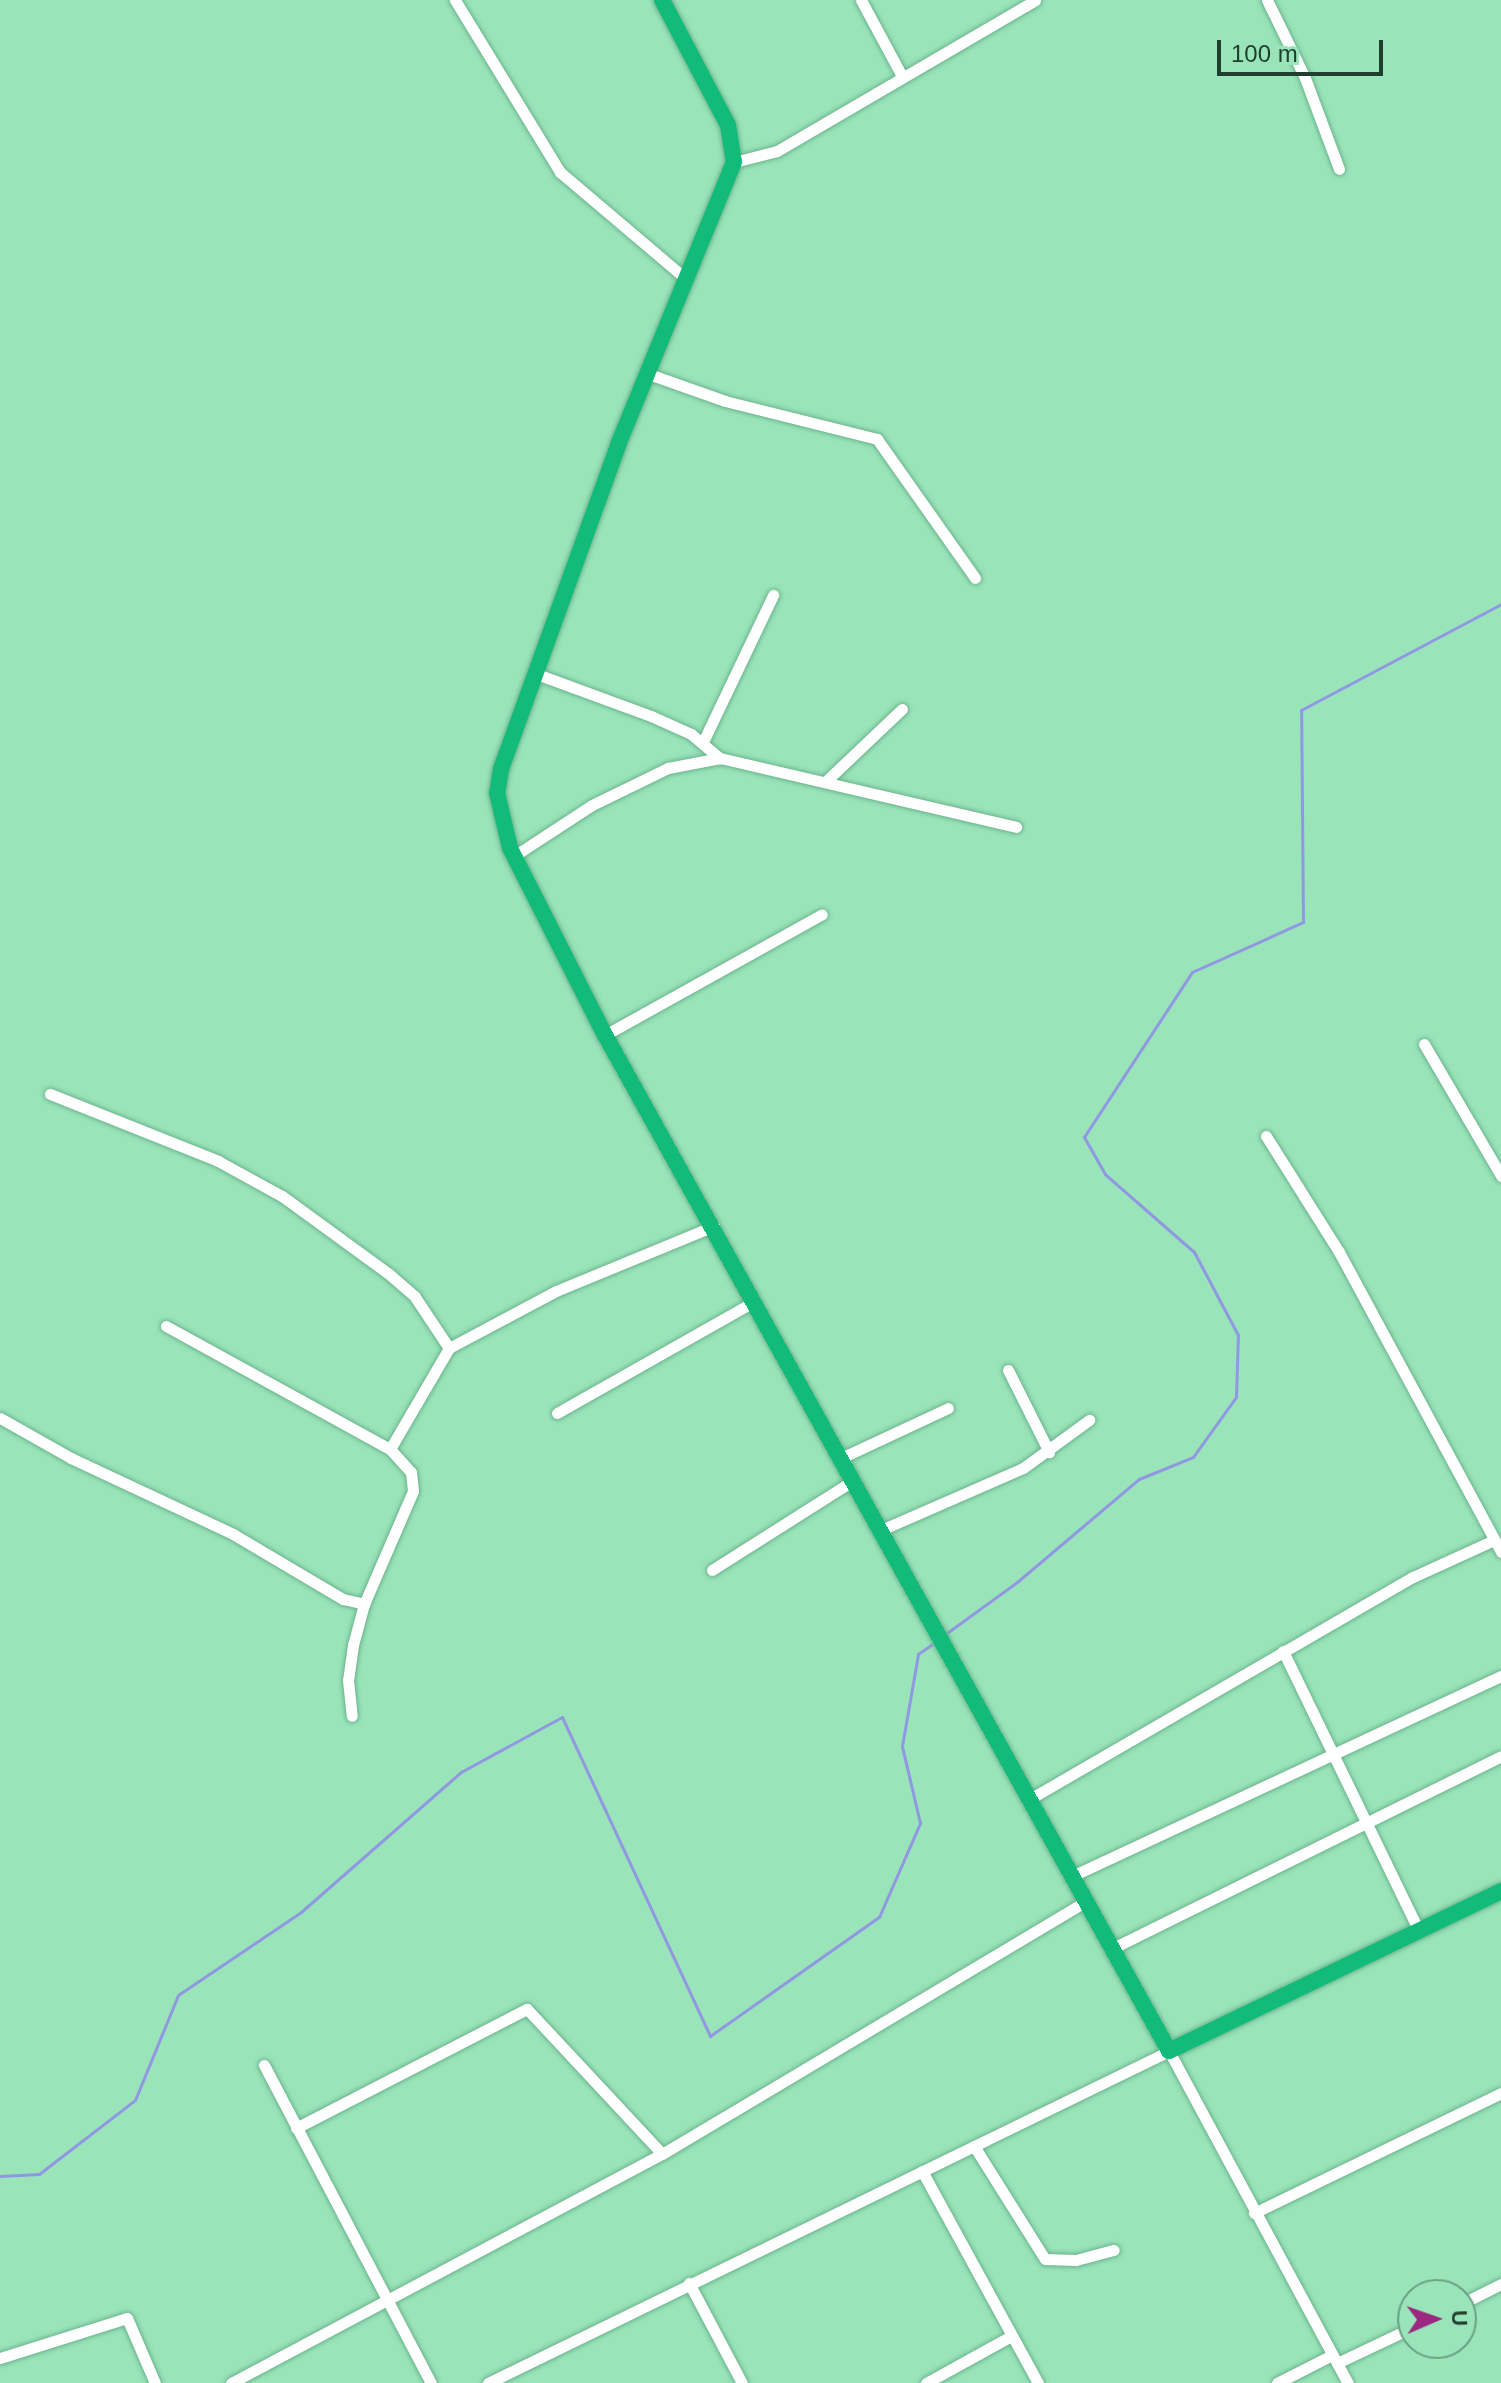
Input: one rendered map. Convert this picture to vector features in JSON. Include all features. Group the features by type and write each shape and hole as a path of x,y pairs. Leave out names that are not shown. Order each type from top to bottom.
{"highway":[{"path":"662,0 728,125 734,162 646,373 534,673 497,793 514,856 605,1035 714,1226 1070,1877 1169,2051 1501,1891"}],"street":[{"path":"455,0 560,172 684,277"},
{"path":"861,0 902,76"},
{"path":"734,162 777,151 1035,0"},
{"path":"1267,0 1305,78 1339,169"},
{"path":"646,373 725,401 877,439 975,578"},
{"path":"703,742 773,595"},
{"path":"534,673 651,716 703,742 720,758"},
{"path":"825,782 902,709"},
{"path":"514,856 592,805 668,768 720,758 1016,827"},
{"path":"605,1035 822,914"},
{"path":"1424,1044 1501,1176"},
{"path":"50,1094 218,1161 282,1196 389,1274 415,1297 449,1348"},
{"path":"1266,1136 1339,1252 1501,1552"},
{"path":"390,1449 449,1348 556,1291 714,1226"},
{"path":"557,1413 753,1302"},
{"path":"166,1326 390,1449 405,1462 415,1486 364,1604 349,1666 352,1716"},
{"path":"1008,1370 1049,1452"},
{"path":"841,1458 948,1408"},
{"path":"0,1418 71,1458 233,1534 343,1599 364,1604"},
{"path":"881,1530 1049,1452 1089,1420"},
{"path":"712,1570 852,1481"},
{"path":"1028,1800 1413,1577 1494,1540"},
{"path":"1283,1651 1419,1931"},
{"path":"1070,1877 1332,1752 1501,1676"},
{"path":"1111,1949 1501,1756"},
{"path":"231,2383 662,2154 1085,1902"},
{"path":"296,2128 527,2009 662,2154"},
{"path":"488,2383 1169,2051 1348,2383"},
{"path":"264,2065 431,2383"},
{"path":"1254,2213 1501,2093"},
{"path":"974,2146 1045,2259 1076,2260 1114,2250"},
{"path":"922,2171 1038,2383"},
{"path":"689,2283 742,2383"},
{"path":"1477,2296 1501,2284"},
{"path":"0,2358 127,2318 155,2383"},
{"path":"1277,2383 1397,2334"},
{"path":"926,2383 1011,2336"}],"waterway":[{"path":"944,1635 1017,1582 1139,1479 1193,1457 1236,1397 1238,1335 1194,1252 1105,1174 1084,1137 1192,972 1303,922 1301,710 1501,604"},
{"path":"0,2176 39,2174 135,2100 178,1995 301,1912 461,1772 562,1717 710,2036 879,1917 920,1823 902,1746 918,1654 935,1642"}]}
